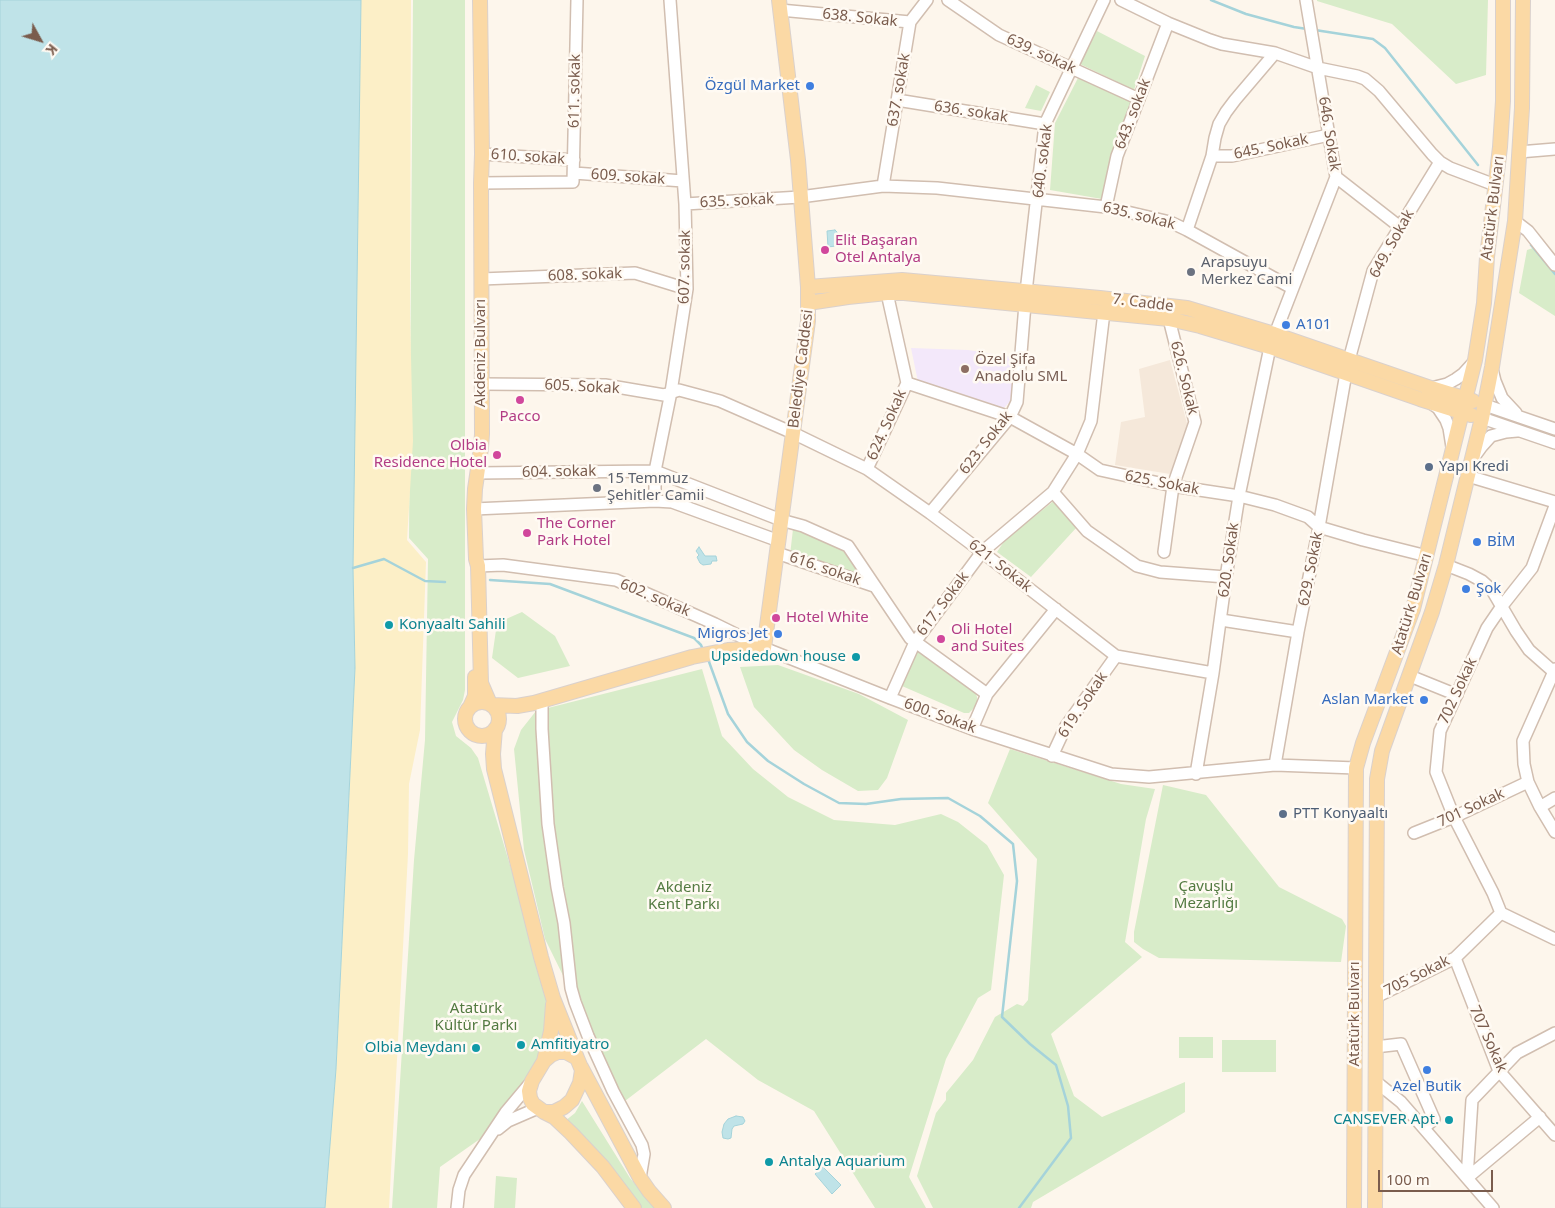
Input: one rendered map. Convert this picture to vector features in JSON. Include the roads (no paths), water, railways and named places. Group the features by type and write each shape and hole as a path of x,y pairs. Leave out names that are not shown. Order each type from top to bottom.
{"main road":[{"name":"Akdeniz Bulvarı","path":"480,0 482,384 481,448 474,509 481,683 490,704"},
{"name":"Atatürk Bulvarı","path":"1354,1208 1356,768 1413,609 1475,360 1484,302 1487,257 1500,147 1503,102 1503,0"},
{"name":"Atatürk Bulvarı","path":"1375,1208 1377,779 1382,751 1410,676 1446,565 1472,461 1492,368 1515,222 1522,108 1523,0"},
{"name":"Belediye Caddesi","path":"764,648 808,321 808,287 798,160 780,5"},
{"name":"7. Cadde","path":"808,287 902,280 1026,298 1104,312 1169,319 1272,341"},
{"name":"7. Cadde","path":"808,304 848,297 904,293 1026,298 1100,298 1187,308 1272,341 1347,366 1466,398 1483,411"},
{"name":"7. Cadde","path":"1347,366 1431,403 1462,412 1483,411"},
{"path":"477,562 474,566 475,696 465,719 467,727 482,744 494,769"},
{"name":"600. Sokak","path":"538,702 692,657 728,650 764,648"},
{"path":"470,707 481,702 511,706 538,702"},
{"path":"473,733 487,735 518,710 538,702"},
{"path":"490,704 498,715 493,754 494,769 541,957 553,998 582,1070 580,1084 572,1100 559,1110 541,1110"},
{"path":"553,998 552,1031 544,1061 532,1081 529,1091 530,1098 533,1104 554,1117 572,1133 603,1167 634,1208"},
{"path":"544,1061 551,1055 562,1052 571,1054 578,1061 640,1178 664,1208"}],"street":[{"name":"611. sokak","path":"574,178 577,0"},
{"name":"607. sokak","path":"655,501 655,471 671,392 687,289 685,204 670,0"},
{"name":"637. sokak","path":"882,186 910,22 927,0"},
{"name":"639. sokak","path":"948,0 999,34 1139,99"},
{"name":"640. sokak","path":"1026,298 1045,124 1104,0"},
{"path":"1122,0 1168,23 1222,44 1275,53 1357,76 1372,84 1440,162 1450,168 1495,185"},
{"name":"646. Sokak","path":"1272,341 1336,177 1306,0"},
{"name":"638. Sokak","path":"780,5 910,22"},
{"name":"643. sokak","path":"1106,207 1117,156 1168,23"},
{"name":"635. sokak","path":"1187,230 1212,156 1215,138 1226,112 1275,53"},
{"name":"636. sokak","path":"897,100 1045,124"},
{"name":"645. Sokak","path":"1212,156 1232,156 1329,135"},
{"path":"1519,152 1555,149"},
{"name":"610. sokak","path":"482,154 574,160"},
{"name":"649. Sokak","path":"1347,366 1373,271 1440,162"},
{"path":"1336,177 1400,227"},
{"name":"609. sokak","path":"481,183 574,178 683,181"},
{"name":"635. sokak","path":"685,204 800,197 882,186 937,188 1106,207 1170,222 1292,288"},
{"path":"1515,222 1528,231 1555,265"},
{"name":"608. sokak","path":"481,279 635,274 687,289"},
{"name":"624. Sokak","path":"867,469 906,383 887,293"},
{"name":"623. Sokak","path":"930,513 1010,417 1017,402 1026,298"},
{"name":"617. Sokak","path":"890,698 915,642 982,552 1053,492 1077,454 1091,420 1104,312"},
{"name":"626. Sokak","path":"1164,552 1174,486 1195,422 1169,319"},
{"name":"620. Sokak","path":"1196,774 1239,496 1272,341"},
{"path":"1431,388 1447,384 1456,379 1475,360"},
{"name":"629. Sokak","path":"1275,765 1347,366"},
{"path":"1492,368 1502,398 1522,417"},
{"name":"625. Sokak","path":"906,383 1010,417 1077,454 1100,470 1174,486 1239,496 1274,505 1308,516 1319,526 1363,540 1427,556"},
{"name":"605. Sokak","path":"482,384 605,385 664,396 679,390 720,401 794,433"},
{"path":"1431,403 1438,408 1446,420 1452,450"},
{"path":"1483,411 1522,417 1555,429"},
{"path":"1483,411 1523,431 1555,443"},
{"path":"1472,461 1491,436 1506,432 1523,431"},
{"name":"621. Sokak","path":"794,433 867,469 982,552 1116,656 1213,673"},
{"name":"604. sokak","path":"477,473 655,471 781,520"},
{"path":"1468,476 1555,502"},
{"path":"1053,492 1087,531 1137,566 1160,572 1226,578"},
{"name":"616. sokak","path":"474,509 655,501 672,502 874,586"},
{"name":"702 Sokak","path":"1501,913 1493,893 1454,817 1436,772 1440,731 1487,628 1532,568 1555,506"},
{"name":"616. sokak","path":"781,520 803,526 848,546 910,638 987,694"},
{"name":"602. sokak","path":"477,562 616,580 764,648"},
{"path":"1446,565 1482,581 1492,590 1529,650 1554,672 1523,741 1524,764 1528,782 1540,808 1555,832"},
{"path":"972,728 987,694 1056,609"},
{"path":"1221,620 1298,632"},
{"name":"600. Sokak","path":"764,648 972,728 1111,774 1149,778 1275,765 1356,768"},
{"name":"619. Sokak","path":"1052,756 1066,726 1116,656"},
{"path":"1410,676 1457,695"},
{"path":"538,702 542,729 548,824 564,923 571,988 575,1002 613,1091 642,1145 644,1154 640,1178"},
{"name":"701 Sokak","path":"1414,833 1454,817 1528,782"},
{"path":"1540,808 1555,798"},
{"path":"1501,913 1555,939"},
{"name":"705 Sokak","path":"1376,997 1455,958 1501,913"},
{"name":"707 Sokak","path":"1455,958 1499,1071 1555,1134"},
{"path":"1467,1178 1472,1100 1517,1053 1555,1033"},
{"path":"1375,1047 1401,1044 1434,1119 1424,1128"},
{"path":"1375,1080 1401,1102 1493,1208"},
{"path":"457,1208 459,1190 464,1177 513,1102 532,1081"},
{"path":"493,1133 508,1121 541,1110"},
{"path":"1467,1178 1540,1117"}],"water":[{"path":"0,0 361,0 353,568 355,668 336,1069 325,1208 0,1208"},
{"path":"835,230 838,240 836,246 828,247 827,231"},
{"path":"699,547 705,556 716,556 717,561 703,565 700,563 697,557 699,555 696,551"},
{"path":"736,1116 743,1117 745,1121 743,1124 734,1126 731,1138 723,1138 724,1124 728,1119"},
{"path":"823,1167 841,1185 832,1194 815,1174"}],"waterway":[{"path":"1211,0 1246,14 1307,29"},
{"path":"1315,30 1373,39 1385,48 1478,165"},
{"path":"1531,245 1555,274"},
{"path":"353,568 384,559 425,581 445,582"},
{"path":"490,580 550,584 694,638 703,650"},
{"path":"708,659 728,714 747,742 768,761 804,784 839,803 866,804 901,799 948,798 980,816 1013,844 1017,881 1002,1017 1030,1044 1056,1065 1068,1106 1071,1138 1019,1208"}],"place":[{"name":"Özgül Market","path":"810,86"},
{"name":"Elit Başaran Otel Antalya","path":"825,250"},
{"name":"Arapsuyu Merkez Cami","path":"1191,272"},
{"name":"A101","path":"1286,325"},
{"name":"Özel Şifa Anadolu SML","path":"965,369"},
{"name":"Pacco","path":"520,400"},
{"name":"Olbia Residence Hotel","path":"497,455"},
{"name":"Yapı Kredi","path":"1429,467"},
{"name":"15 Temmuz Şehitler Camii","path":"597,488"},
{"name":"The Corner Park Hotel","path":"527,533"},
{"name":"BİM","path":"1477,542"},
{"name":"Şok","path":"1466,589"},
{"name":"Hotel White","path":"776,618"},
{"name":"Konyaaltı Sahili","path":"389,625"},
{"name":"Migros Jet","path":"778,634"},
{"name":"Oli Hotel and Suites","path":"941,639"},
{"name":"Upsidedown house","path":"856,657"},
{"name":"Aslan Market","path":"1424,700"},
{"name":"PTT Konyaaltı","path":"1283,814"},
{"name":"Amfitiyatro","path":"521,1045"},
{"name":"Olbia Meydanı","path":"476,1048"},
{"name":"Azel Butik","path":"1427,1070"},
{"name":"CANSEVER Apt.","path":"1449,1120"},
{"name":"Antalya Aquarium","path":"769,1162"}],"park label":[{"name":"Akdeniz Kent Parkı","path":"684,896"},
{"name":"Çavuşlu Mezarlığı","path":"1206,896"},
{"name":"Atatürk Kültür Parkı","path":"476,1018"}]}
